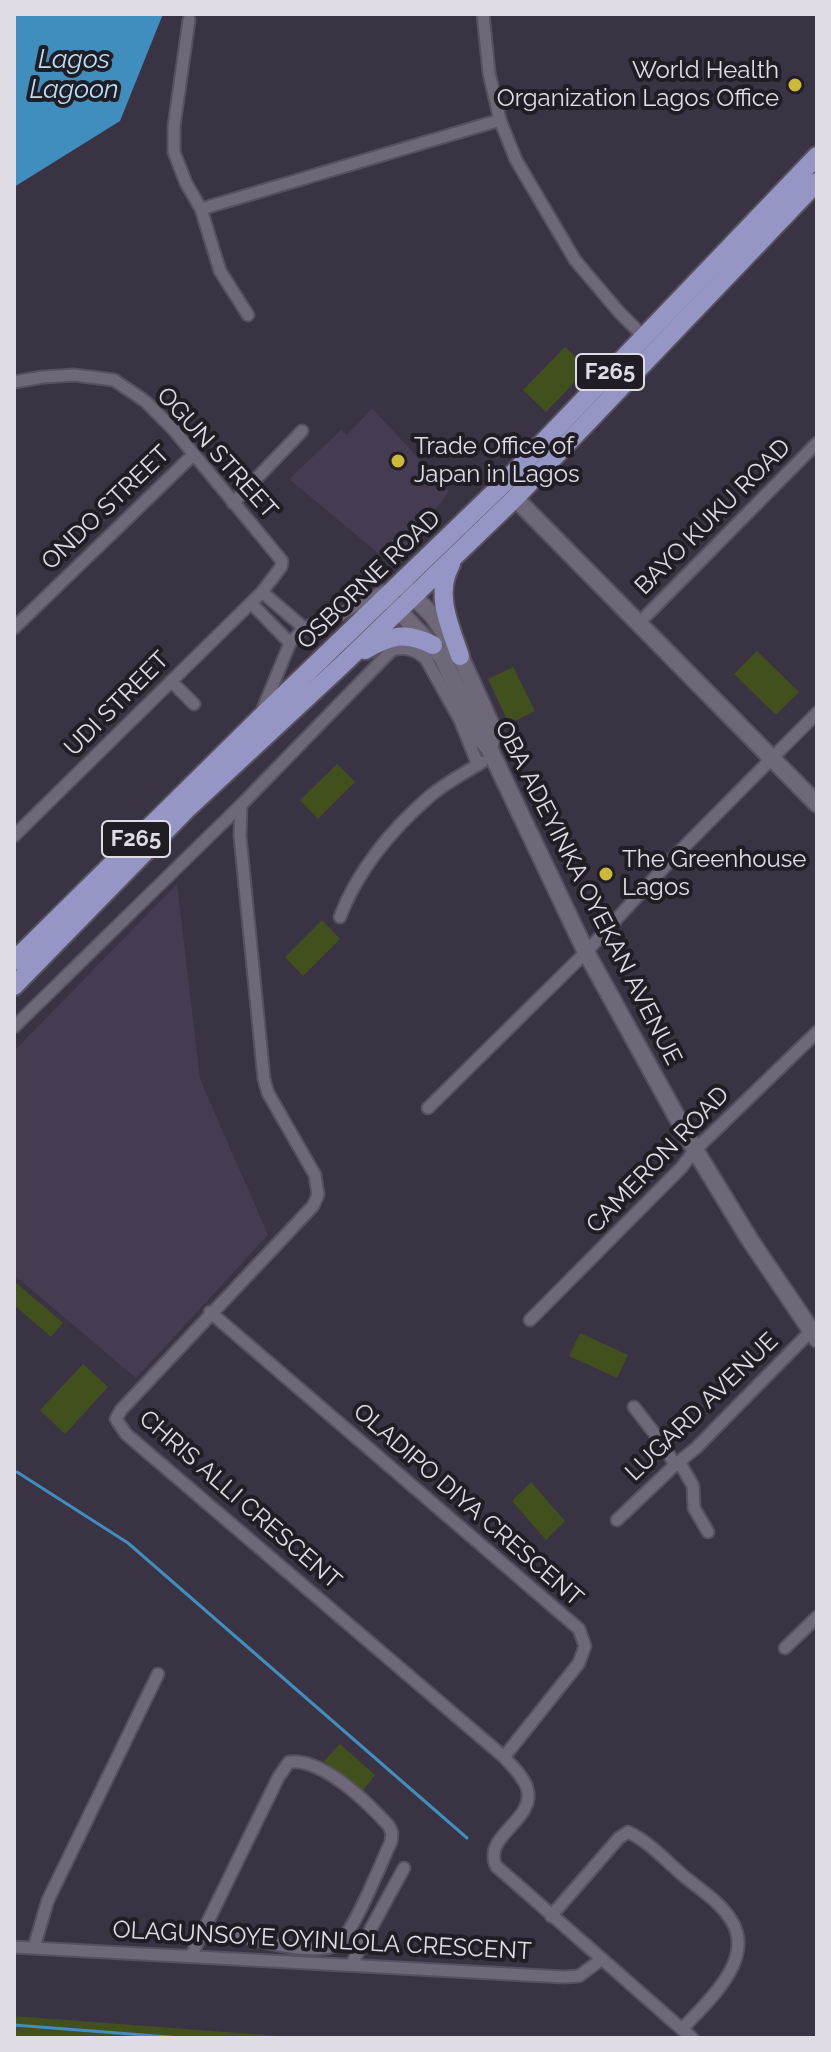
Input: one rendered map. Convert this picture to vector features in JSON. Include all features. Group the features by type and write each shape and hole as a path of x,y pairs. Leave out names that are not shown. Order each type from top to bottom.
{"main road":[{"name":"OSBORNE ROAD","path":"14,961 259,719 406,589 817,156"},
{"name":"OSBORNE ROAD","path":"406,589 453,559 515,498 817,182"},
{"path":"515,498 817,804"},
{"path":"453,559 443,576 443,604 460,656 493,729 486,756"},
{"path":"406,589 433,616 460,656"},
{"name":"OSBORNE ROAD","path":"14,986 187,809 342,665 392,603"},
{"name":"OBA ADEYINKA OYEKAN AVENUE","path":"392,603 442,657 486,756 586,952 695,1150 750,1240 815,1332"},
{"path":"342,665 383,640 401,636 417,637 433,645"}],"street":[{"path":"483,14 489,73 500,120 516,160 575,260 644,337"},
{"path":"189,20 174,126 174,152 186,183 201,209 220,271 248,315"},
{"path":"201,209 500,120"},
{"name":"OGUN STREET","path":"14,382 74,375 114,380 145,401 194,454 282,561 281,567 251,603"},
{"path":"233,503 302,431"},
{"name":"BAYO KUKU ROAD","path":"639,623 817,443"},
{"name":"ONDO STREET","path":"14,628 194,454"},
{"path":"259,719 290,643 304,628 406,589"},
{"path":"262,592 304,628"},
{"path":"251,603 290,643"},
{"name":"UDI STREET","path":"14,836 251,603"},
{"path":"14,1027 241,805 387,654 399,648 418,651 486,756 431,795 388,839 360,876 340,917"},
{"path":"171,681 194,704"},
{"path":"428,1108 586,952 672,859 817,713"},
{"name":"CHRIS ALLI CRESCENT","path":"241,805 240,836 264,1079 268,1093 315,1175 318,1195 313,1206 121,1410 116,1417 117,1423 126,1434 504,1757 524,1780 529,1798 500,1839 492,1857 496,1866 692,2038"},
{"name":"CAMERON ROAD","path":"530,1320 659,1191 695,1150 817,1032"},
{"name":"OLADIPO DIYA CRESCENT","path":"210,1312 579,1629 585,1646 579,1663 504,1757"},
{"name":"LUGARD AVENUE","path":"617,1520 815,1332"},
{"path":"634,1407 693,1486 694,1508 708,1532"},
{"path":"785,1648 817,1617"},
{"path":"34,1947 48,1900 158,1674"},
{"path":"191,1956 278,1778 289,1762 345,1784 389,1826 391,1842 351,1926 337,1944 327,1948 273,1944 233,1933"},
{"path":"551,1916 619,1838 628,1832 711,1899 731,1920 737,1933 734,1957 723,1985 682,2029"},
{"path":"351,1965 404,1868"},
{"name":"OLAGUNSOYE OYINLOLA CRESCENT","path":"14,1947 564,1977 579,1976 602,1959"}],"shaded area":[{"path":"372,408 449,491 433,513 425,507 415,520 423,528 390,563 289,479 341,430 347,435"},
{"path":"177,884 200,1079 268,1235 136,1378 14,1275 14,1051"}],"green space":[{"path":"565,347 588,368 546,412 523,390"},
{"path":"757,651 799,692 776,715 734,674"},
{"path":"513,667 535,711 509,724 488,679"},
{"path":"337,764 355,782 318,819 300,800"},
{"path":"322,920 340,939 303,976 285,957"},
{"path":"14,1281 63,1323 51,1337 14,1305"},
{"path":"580,1333 628,1355 617,1378 569,1356"},
{"path":"83,1364 108,1387 65,1434 40,1410"},
{"path":"531,1482 565,1521 546,1540 512,1501"},
{"path":"340,1744 375,1775 361,1793 324,1761"},
{"path":"14,2016 292,2037 347,2038 14,2038"}],"water":[{"name":"Lagos Lagoon","path":"14,14 163,14 120,121 14,187"}],"waterway":[{"path":"17,1472 128,1543 467,1838"},
{"path":"14,2025 182,2038"}],"place":[{"name":"World Health Organization Lagos Office","path":"795,85"},
{"name":"Trade Office of Japan in Lagos","path":"398,461"},
{"name":"The Greenhouse Lagos","path":"606,874"}]}
